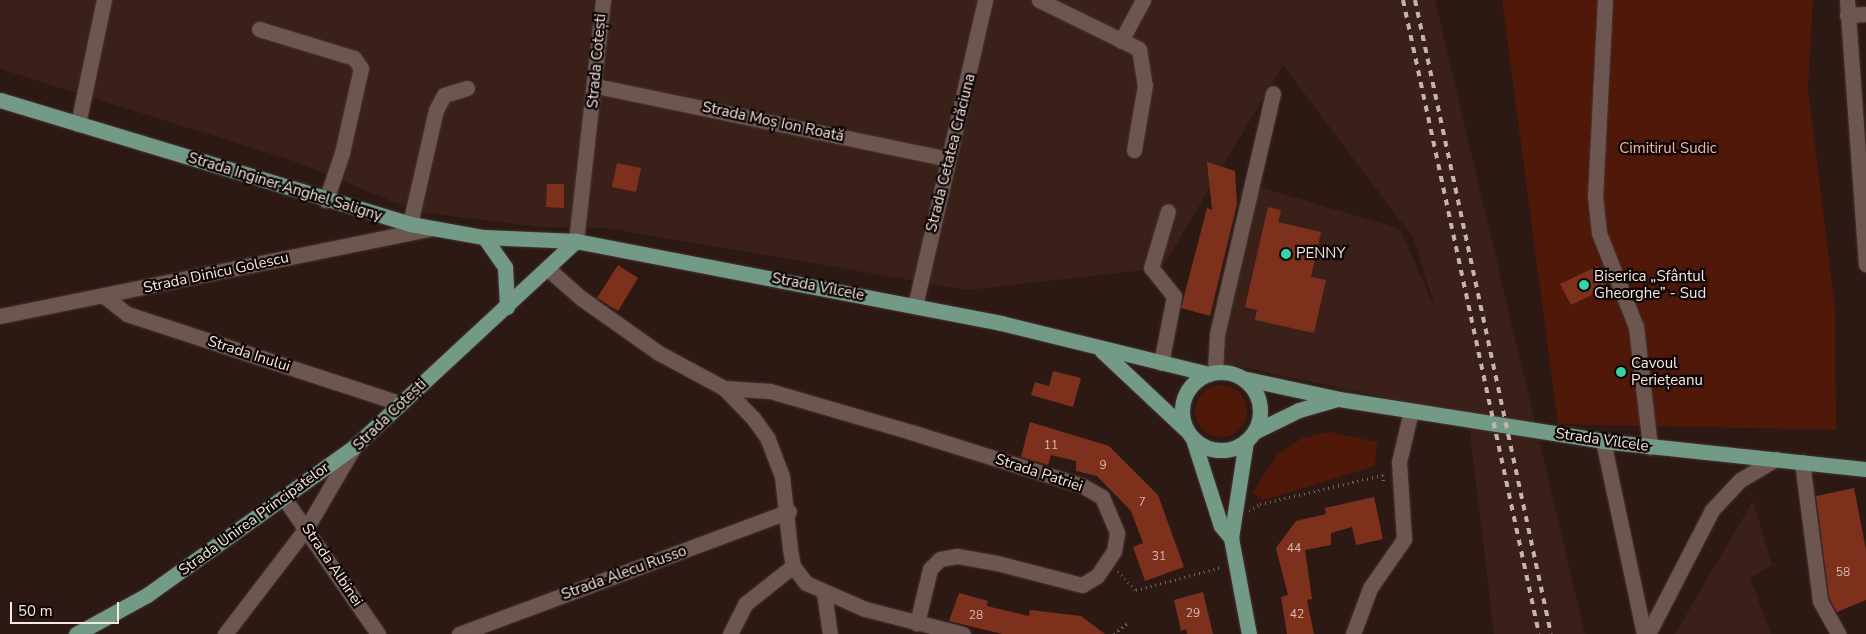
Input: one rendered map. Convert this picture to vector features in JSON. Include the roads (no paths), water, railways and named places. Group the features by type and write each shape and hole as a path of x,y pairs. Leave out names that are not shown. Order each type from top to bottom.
{"main road":[{"name":"Strada Inginer Anghel Saligny","path":"0,100 410,224 484,236 576,241"},
{"path":"484,236 505,267 507,308"},
{"name":"Strada Vîlcele","path":"576,241 915,306 1212,373"},
{"path":"547,268 576,241"},
{"name":"Strada Cotești","path":"354,447 399,403 507,308 547,268"},
{"path":"1098,348 1190,435 1213,450 1250,437"},
{"path":"1231,538 1221,526 1190,435 1184,397 1212,373 1242,378 1259,403 1236,483 1236,521 1231,538 1249,634"},
{"name":"Strada Vîlcele","path":"1242,378 1339,399 1604,441 1866,469"},
{"name":"Strada Vîlcele","path":"1250,437 1299,410 1339,399"},
{"name":"Strada Unirea Principatelor","path":"76,634 147,595 354,447"}],"street":[{"path":"78,124 104,0"},
{"name":"Strada Cotești","path":"576,241 596,86 603,0"},
{"name":"Strada Cetatea Crăciuna","path":"915,306 985,0"},
{"path":"1039,0 1139,49 1145,67 1134,150"},
{"path":"1120,41 1143,0"},
{"path":"1605,0 1596,195 1599,233 1636,327 1650,447"},
{"path":"1866,14 1847,8 1866,264"},
{"path":"259,29 354,58 361,68 342,153 326,200"},
{"name":"Strada Moș Ion Roată","path":"596,86 949,159"},
{"path":"410,224 436,110 444,95 466,88"},
{"path":"1212,373 1217,334 1273,94"},
{"path":"1161,363 1174,296 1151,268 1168,211"},
{"name":"Strada Dinicu Golescu","path":"0,316 431,228"},
{"path":"547,268 581,298 651,347 724,388 767,437 789,511 794,566 806,583 824,594 917,623 962,634"},
{"name":"Strada Inului","path":"104,296 127,314 399,403"},
{"name":"Strada Patriei","path":"724,388 770,391 1083,486 1102,497 1112,514 1117,533 1109,561 1082,585 997,563 957,556 940,559 930,570 917,623"},
{"path":"1353,634 1370,588 1404,539 1399,462 1411,411"},
{"path":"1604,441 1646,634"},
{"name":"Strada Cotești","path":"225,634 307,527 354,447"},
{"path":"1646,634 1712,510 1740,480 1776,459"},
{"path":"1802,462 1820,601 1838,634"},
{"name":"Strada Albinei","path":"284,498 307,527 378,634"},
{"name":"Strada Alecu Russo","path":"459,634 789,511"},
{"path":"730,634 745,604 794,566"},
{"path":"824,594 830,634"}],"railway":[{"path":"1403,0 1539,634"},
{"path":"1415,0 1551,634"}],"place":[{"name":"PENNY","path":"1286,254"},
{"name":"Biserica „Sfântul Gheorghe” - Sud","path":"1584,285"},
{"name":"Cavoul Periețeanu","path":"1621,372"}],"park label":[{"name":"Cimitirul Sudic","path":"1668,149"}]}
